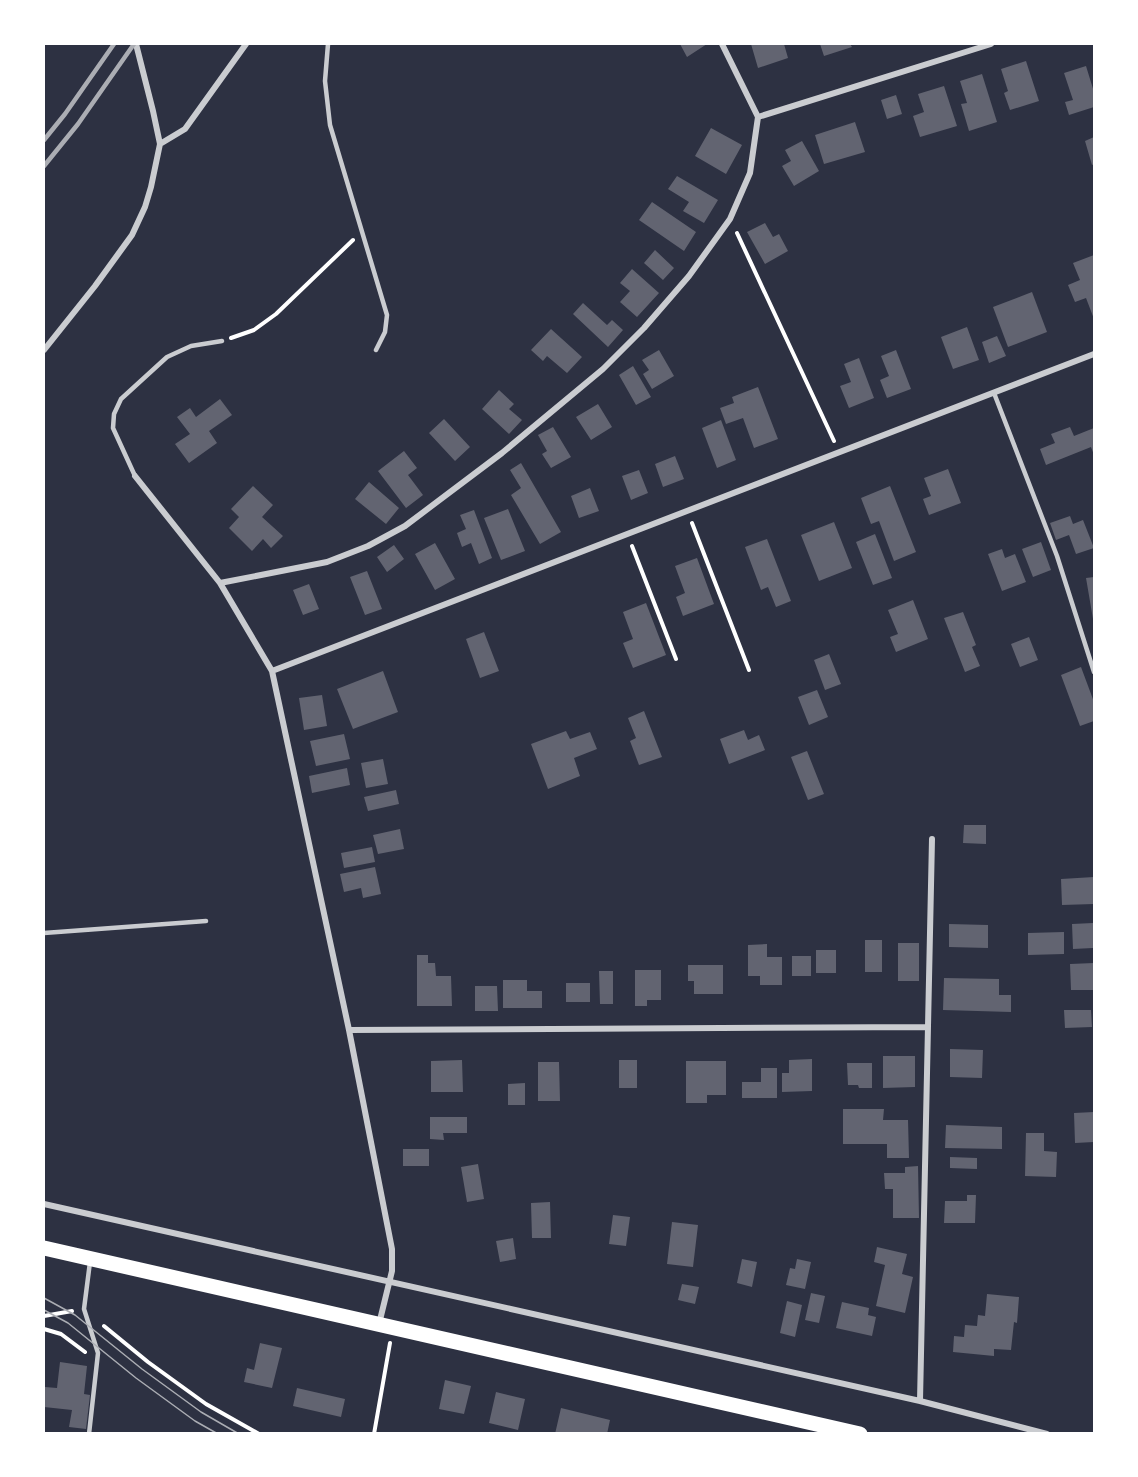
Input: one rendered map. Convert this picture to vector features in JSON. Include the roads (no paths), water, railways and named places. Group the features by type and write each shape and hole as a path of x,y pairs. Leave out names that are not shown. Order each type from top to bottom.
{"main road":[{"path":"44,1248 860,1434"}],"street":[{"path":"44,350 132,235 145,207 160,144 136,44"},
{"path":"160,144 184,129 246,44"},
{"path":"220,583 327,561 368,546 405,526 502,453 603,369 644,328 689,276 730,219 750,173 758,117 722,44"},
{"path":"758,117 991,44"},
{"path":"272,671 1095,354"},
{"path":"135,476 220,583 272,671 349,1030 392,1249 386,1326"},
{"path":"920,1401 932,839"},
{"path":"349,1030 928,1027"},
{"path":"44,1204 920,1401 1047,1434"}],"lane":[{"path":"328,44 326,81 330,125 387,315 386,332 376,350"},
{"path":"135,476 113,428 114,414 121,399 166,357 191,346 222,341"},
{"path":"994,393 1057,556 1095,672"},
{"path":"44,933 206,921"},
{"path":"89,1434 98,1353 84,1309 91,1259"}],"tram line":[{"path":"44,1298 75,1315 142,1369 201,1412 239,1434"},
{"path":"44,1310 68,1323 136,1378 195,1421 218,1434"}],"railway":[{"path":"44,140 114,44"},
{"path":"44,166 78,124 134,44"}]}
